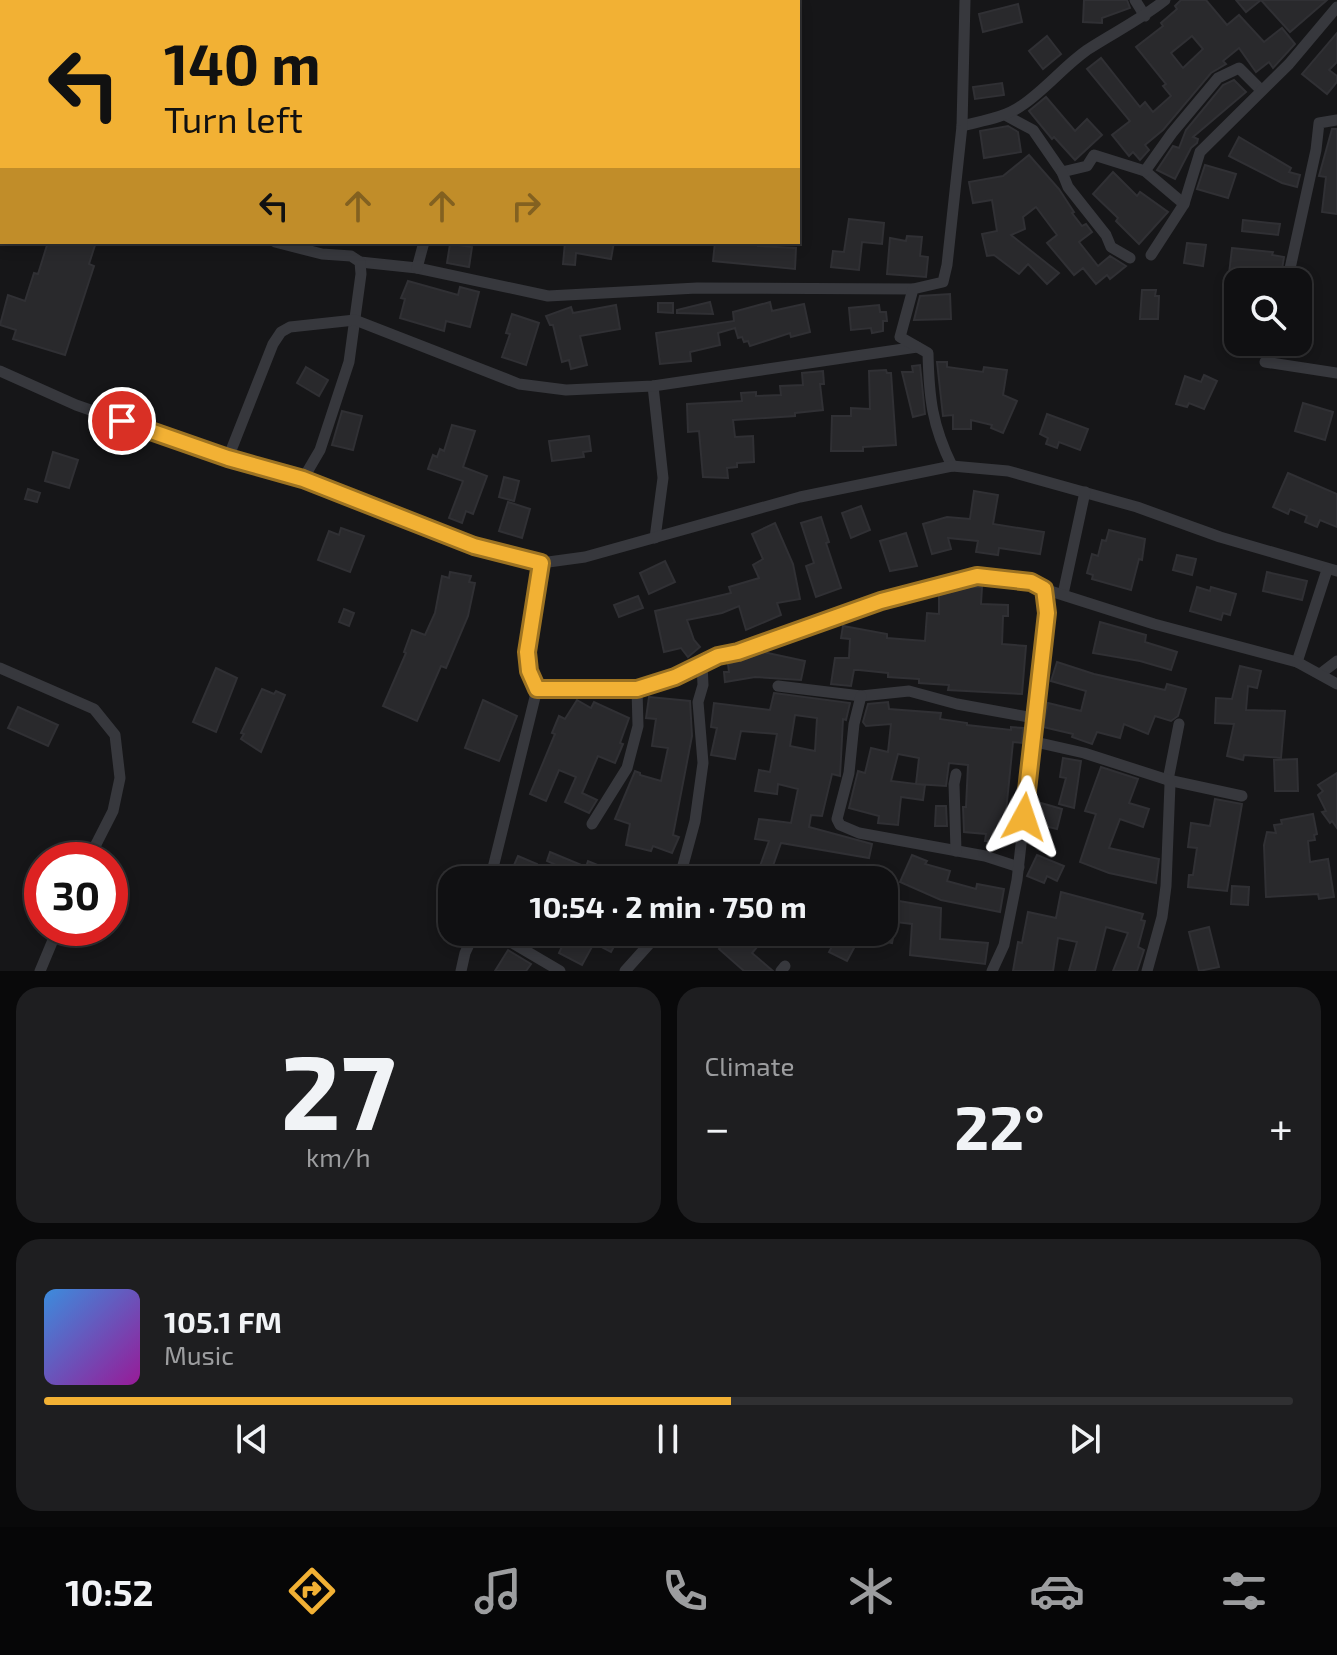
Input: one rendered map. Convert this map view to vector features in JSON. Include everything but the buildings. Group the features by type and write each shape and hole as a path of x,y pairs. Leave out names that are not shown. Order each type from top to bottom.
{"street":[{"path":"283,244 322,254 351,256 360,262 417,268 548,296 697,288 913,289 943,282 952,234 962,126 965,0"},
{"path":"1135,0 1145,16"},
{"path":"962,126 1005,115 1020,107 1089,49 1145,16 1165,0"},
{"path":"1151,255 1184,204 1200,152 1289,64 1337,7"},
{"path":"1145,171 1218,78 1239,68 1261,90"},
{"path":"1005,115 1033,130 1062,172 1068,187 1106,235 1111,247 1130,258"},
{"path":"1290,268 1319,123 1337,120"},
{"path":"1062,172 1087,166 1094,155 1145,171 1184,204"},
{"path":"417,268 423,244"},
{"path":"303,479 320,450 349,362 360,262"},
{"path":"913,289 900,337 928,353 929,399 942,446 952,466"},
{"path":"228,458 273,344 281,332 290,327 355,320 519,384 566,390 653,386 917,347"},
{"path":"1265,362 1337,373"},
{"path":"0,371 76,405 228,458 303,479 474,546 541,563 585,557 800,497 952,466 1008,471 1085,492 1332,571 1297,662"},
{"path":"653,386 663,478 655,538"},
{"path":"1063,594 1085,492"},
{"path":"493,866 537,689 529,671 527,652 541,563"},
{"path":"537,689 637,689 892,598 977,576 1031,582 1044,589 1154,624 1297,662 1337,684"},
{"path":"992,971 1004,945 1019,867 1047,613 1044,589"},
{"path":"1320,674 1337,661"},
{"path":"683,866 695,821 703,763 698,702 703,685 702,664"},
{"path":"0,668 94,709 115,735 120,778 113,811 97,842"},
{"path":"778,686 861,696 909,691 957,704 1034,718"},
{"path":"592,824 627,768 638,726 637,689"},
{"path":"861,696 854,724 849,773 837,819 840,825 859,833 985,856 1019,867"},
{"path":"1147,971 1162,917 1171,803 1168,780 1179,724"},
{"path":"1031,741 1084,753 1168,780 1242,796"},
{"path":"956,774 956,851"},
{"path":"40,971 50,946"},
{"path":"461,971 468,946"},
{"path":"516,946 552,969"},
{"path":"625,971 647,946"}],"route":[{"path":"122,421 228,458 294,479 303,479 474,546 541,563 527,652 529,671 537,689 637,689 675,677 718,656 738,652 915,591 977,576 1031,582 1044,589 1047,613 1024,817"}]}
